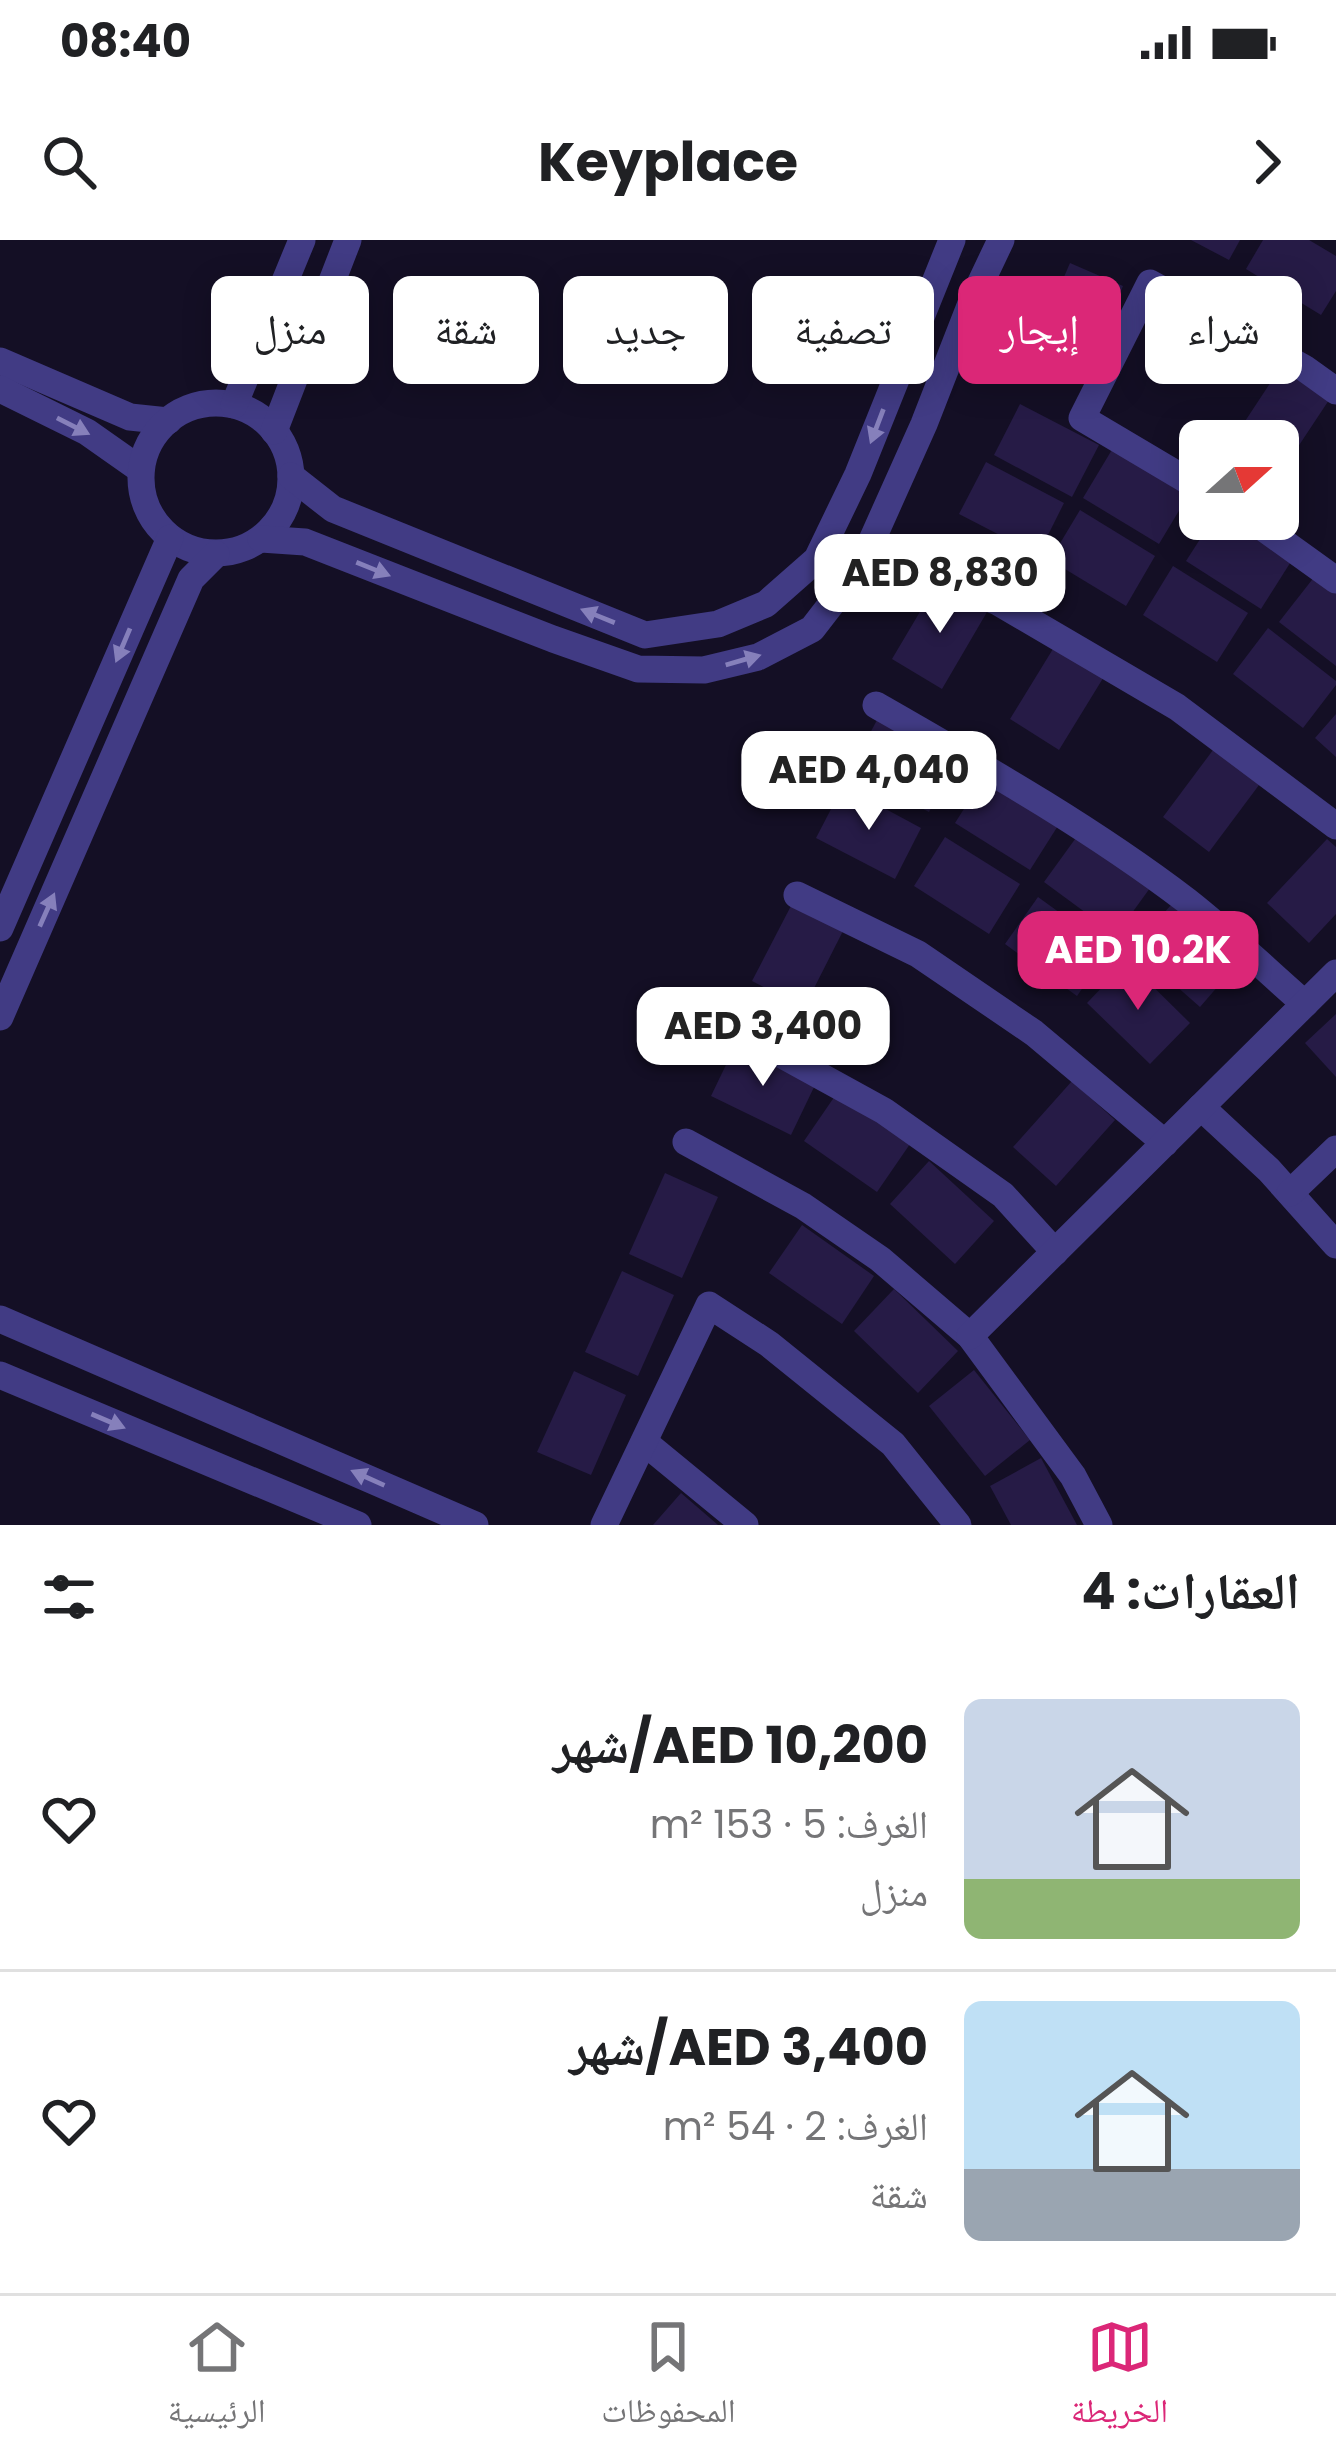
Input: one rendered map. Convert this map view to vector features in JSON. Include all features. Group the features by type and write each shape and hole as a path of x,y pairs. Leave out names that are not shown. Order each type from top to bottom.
{"street":[{"path":"234,405 302,240"},
{"path":"274,431 348,240"},
{"path":"291,476 333,509 645,635 718,624 766,604 817,559 858,474 952,240"},
{"path":"261,539 305,542 638,669 704,670 758,657 812,629 860,567 1001,240"},
{"path":"1179,476 1082,418 1150,283 1304,368 1336,391"},
{"path":"0,362 130,417 168,421"},
{"path":"0,389 87,432 141,470"},
{"path":"208,403 234,405 256,415 274,431 286,452 291,476 288,500 278,521 261,539 216,554 192,550 170,538 153,519 142,495 141,470 148,446 168,421 208,403"},
{"path":"0,928 170,538"},
{"path":"1280,540 1336,580"},
{"path":"0,1017 191,579 216,554"},
{"path":"929,573 998,602 1177,707 1336,826"},
{"path":"876,705 1090,833 1189,902 1305,1004"},
{"path":"797,895 938,967 1034,1033 1165,1143"},
{"path":"970,1336 1336,974"},
{"path":"735,1029 884,1111 1003,1195 1055,1252"},
{"path":"1201,1107 1269,1170 1336,1245"},
{"path":"686,1142 803,1205 880,1259 970,1336 1073,1476 1100,1525"},
{"path":"1290,1193 1336,1149"},
{"path":"604,1525 709,1305 769,1344 893,1444 958,1525"},
{"path":"0,1318 476,1525"},
{"path":"0,1376 358,1525"},
{"path":"644,1442 745,1525"}],"building":[{"path":"1191,240 1240,240 1229,260"},
{"path":"1263,240 1309,240 1336,256 1336,291 1321,315 1302,303 1302,276 1257,276 1246,269"},
{"path":"1070,263 1100,276 1064,276"},
{"path":"1302,382 1329,400 1299,445 1299,420 1246,420 1269,384"},
{"path":"1020,404 1099,445 1072,497 994,455"},
{"path":"1113,448 1179,488 1179,511 1159,544 1083,498"},
{"path":"986,462 1064,503 1038,555 959,514"},
{"path":"1080,510 1155,556 1126,606 1050,560"},
{"path":"1200,540 1261,540 1292,560 1261,609 1186,561"},
{"path":"1173,566 1248,613 1217,662 1143,615"},
{"path":"1315,576 1336,593 1336,666 1279,622"},
{"path":"937,583 987,612 942,689 892,659"},
{"path":"1268,628 1336,681 1303,728 1233,674"},
{"path":"1056,644 1105,675 1059,750 1010,719"},
{"path":"1336,714 1336,757 1315,738"},
{"path":"877,720 955,761 929,812 850,771"},
{"path":"1216,746 1262,781 1209,852 1163,817"},
{"path":"986,774 1061,821 1030,870 955,823"},
{"path":"843,786 921,828 895,879 816,838"},
{"path":"1078,835 1150,888 1116,935 1044,882"},
{"path":"945,837 1020,884 989,934 914,886"},
{"path":"1327,839 1336,847 1336,914 1309,943 1267,903"},
{"path":"1038,897 1110,949 1077,996 1005,944"},
{"path":"793,902 844,929 804,1008 752,981"},
{"path":"1171,905 1238,963 1200,1007 1133,948"},
{"path":"1127,961 1190,1023 1150,1064 1087,1003"},
{"path":"1336,1014 1336,1077 1305,1043"},
{"path":"736,1044 816,1083 791,1135 711,1096"},
{"path":"1072,1081 1115,1120 1056,1186 1013,1147"},
{"path":"837,1093 910,1144 877,1192 804,1141"},
{"path":"929,1161 994,1221 955,1264 890,1204"},
{"path":"665,1173 718,1197 682,1278 629,1254"},
{"path":"802,1225 874,1276 842,1324 769,1273"},
{"path":"622,1271 674,1295 638,1376 585,1352"},
{"path":"894,1289 958,1351 918,1393 854,1331"},
{"path":"974,1370 1030,1440 985,1476 929,1406"},
{"path":"574,1371 626,1395 591,1475 537,1452"},
{"path":"1041,1458 1077,1525 1011,1525 990,1486"},
{"path":"681,1493 718,1525 653,1525"}]}
